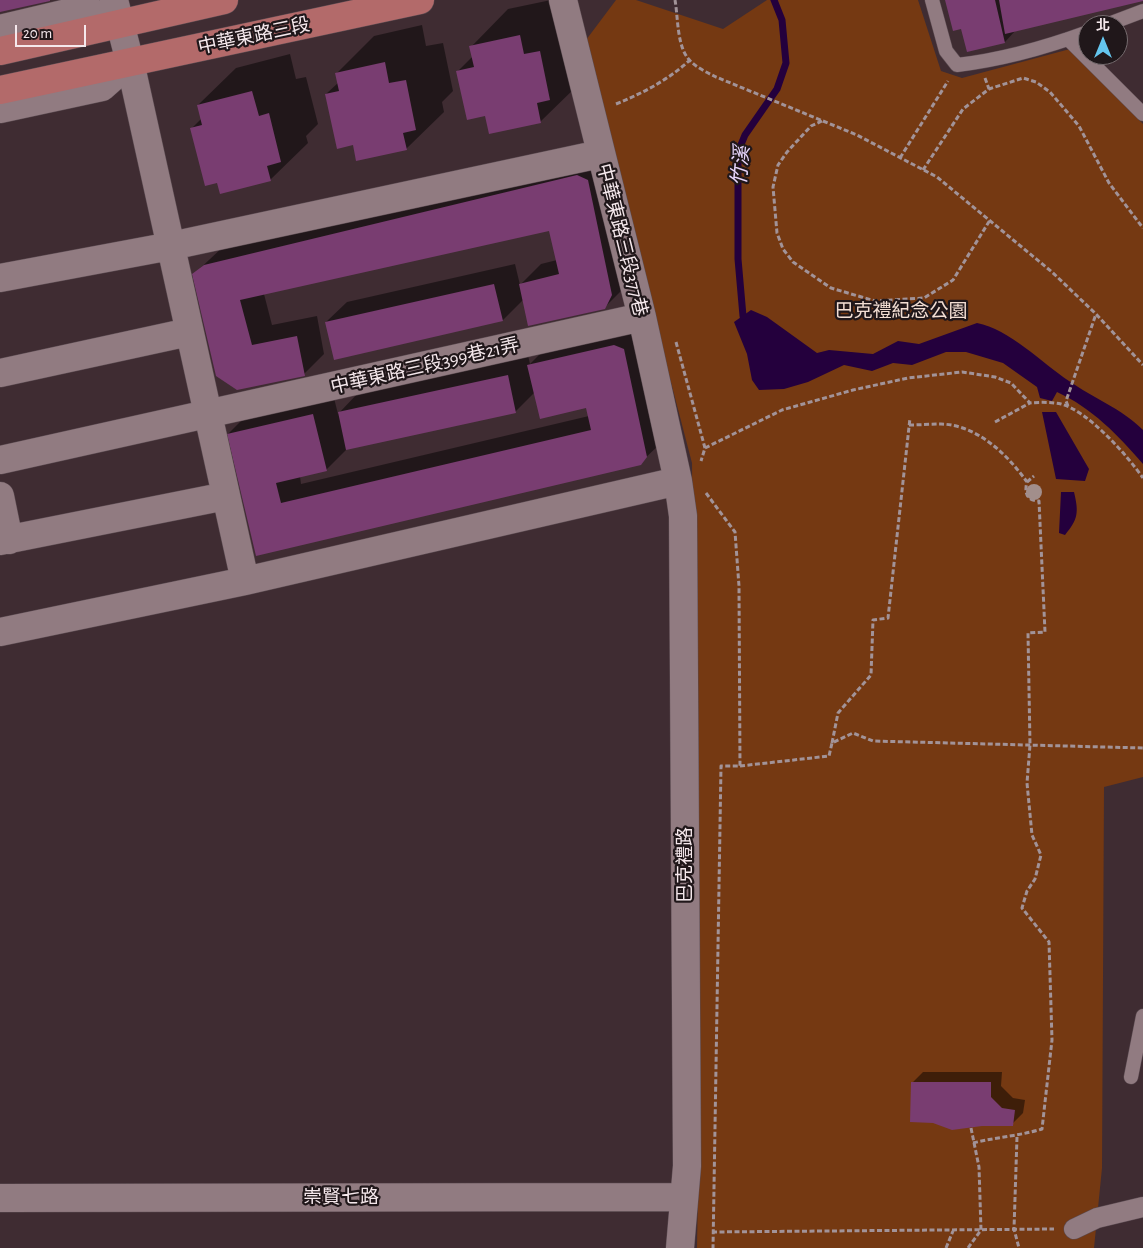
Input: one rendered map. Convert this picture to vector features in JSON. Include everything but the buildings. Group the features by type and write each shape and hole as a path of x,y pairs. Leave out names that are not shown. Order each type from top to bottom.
{"main road":[{"path":"0,51 117,12 224,0"},
{"name":"中華東路三段","path":"0,90 420,0"}],"street":[{"name":"中華東路三段377巷","path":"563,0 642,317 690,485"},
{"path":"0,29 84,9 117,12 130,62 246,581"},
{"path":"0,109 102,87 130,62"},
{"path":"0,278 171,246 600,154"},
{"name":"中華東路三段399巷21弄","path":"0,460 208,416 642,317"},
{"path":"0,373 189,332"},
{"path":"0,632 690,485"},
{"name":"巴克禮路","path":"680,1248 686,1156 683,526 690,485"},
{"path":"0,496 4,541 226,496"},
{"name":"崇賢七路","path":"0,1198 683,1197"},
{"path":"1074,1229 1097,1218 1143,1207"}],"lane":[{"path":"932,0 946,51 957,65 976,63 1078,36"},
{"path":"1128,17 1143,11"},
{"path":"1068,39 1143,114"},
{"path":"1131,1077 1143,1016"}],"path":[{"path":"675,0 681,41 686,57 716,77 857,134 937,177 990,220 1096,314 1143,365"},
{"path":"610,106 636,96 672,76 690,60"},
{"path":"900,158 957,65"},
{"path":"984,77 988,89"},
{"path":"923,170 963,109 988,89 1023,78 1036,82 1050,92 1079,126 1109,183 1143,228"},
{"path":"822,121 811,126 787,152 778,166 773,187 777,233 783,249 792,262 831,288 875,301 924,298 953,280 990,220"},
{"path":"1068,407 1066,401 1096,314"},
{"path":"705,448 782,410 854,390 908,378 962,372 995,377 1011,383 1032,403"},
{"path":"995,422 1032,403 1060,403 1109,438 1143,478"},
{"path":"713,1248 721,766 740,766 829,756 838,713 871,675 874,620 888,618 910,418"},
{"path":"909,425 943,424 964,428 1001,451 1027,482"},
{"path":"973,1143 1004,1136 1017,1137 1042,1130 1045,1086 1052,1040 1049,942 1022,908 1027,891 1035,879 1041,855 1032,835 1027,782 1030,745 1028,633 1045,632 1039,501 1033,501 1025,491 1027,482 1034,476"},
{"path":"690,485 735,532 739,586 740,766"},
{"path":"832,743 853,733 873,741 1143,748"},
{"path":"968,1248 981,1230 979,1168 973,1143 972,1128"},
{"path":"1017,1137 1014,1229 1019,1248"},
{"path":"713,1232 1074,1229"},
{"path":"946,1248 953,1231"}],"green space":[{"name":"巴克禮紀念公園","path":"616,0 636,0 723,29 767,0 918,0 941,71 962,78 1070,49 1078,57 1078,65 1086,65 1143,124 1143,777 1104,787 1102,1168 1094,1248 697,1248 692,463 583,44"}],"shaded area":[{"path":"751,310 767,317 817,353 829,350 873,354 898,341 919,344 977,323 989,326 1013,339 1069,381 1116,409 1143,430 1143,464 1104,423 1070,398 1057,392 1052,401 1040,398 1037,387 1003,363 966,352 946,352 912,365 893,363 872,371 844,365 808,382 784,389 759,390 752,380 747,354 734,322"},
{"path":"1042,412 1056,412 1089,469 1085,481 1056,479"},
{"path":"1061,492 1074,492 1077,505 1075,520 1065,535 1059,533"}],"waterway":[{"name":"竹溪","path":"743,316 738,259 738,152 745,135 777,89 786,63 782,20 774,0"}]}
